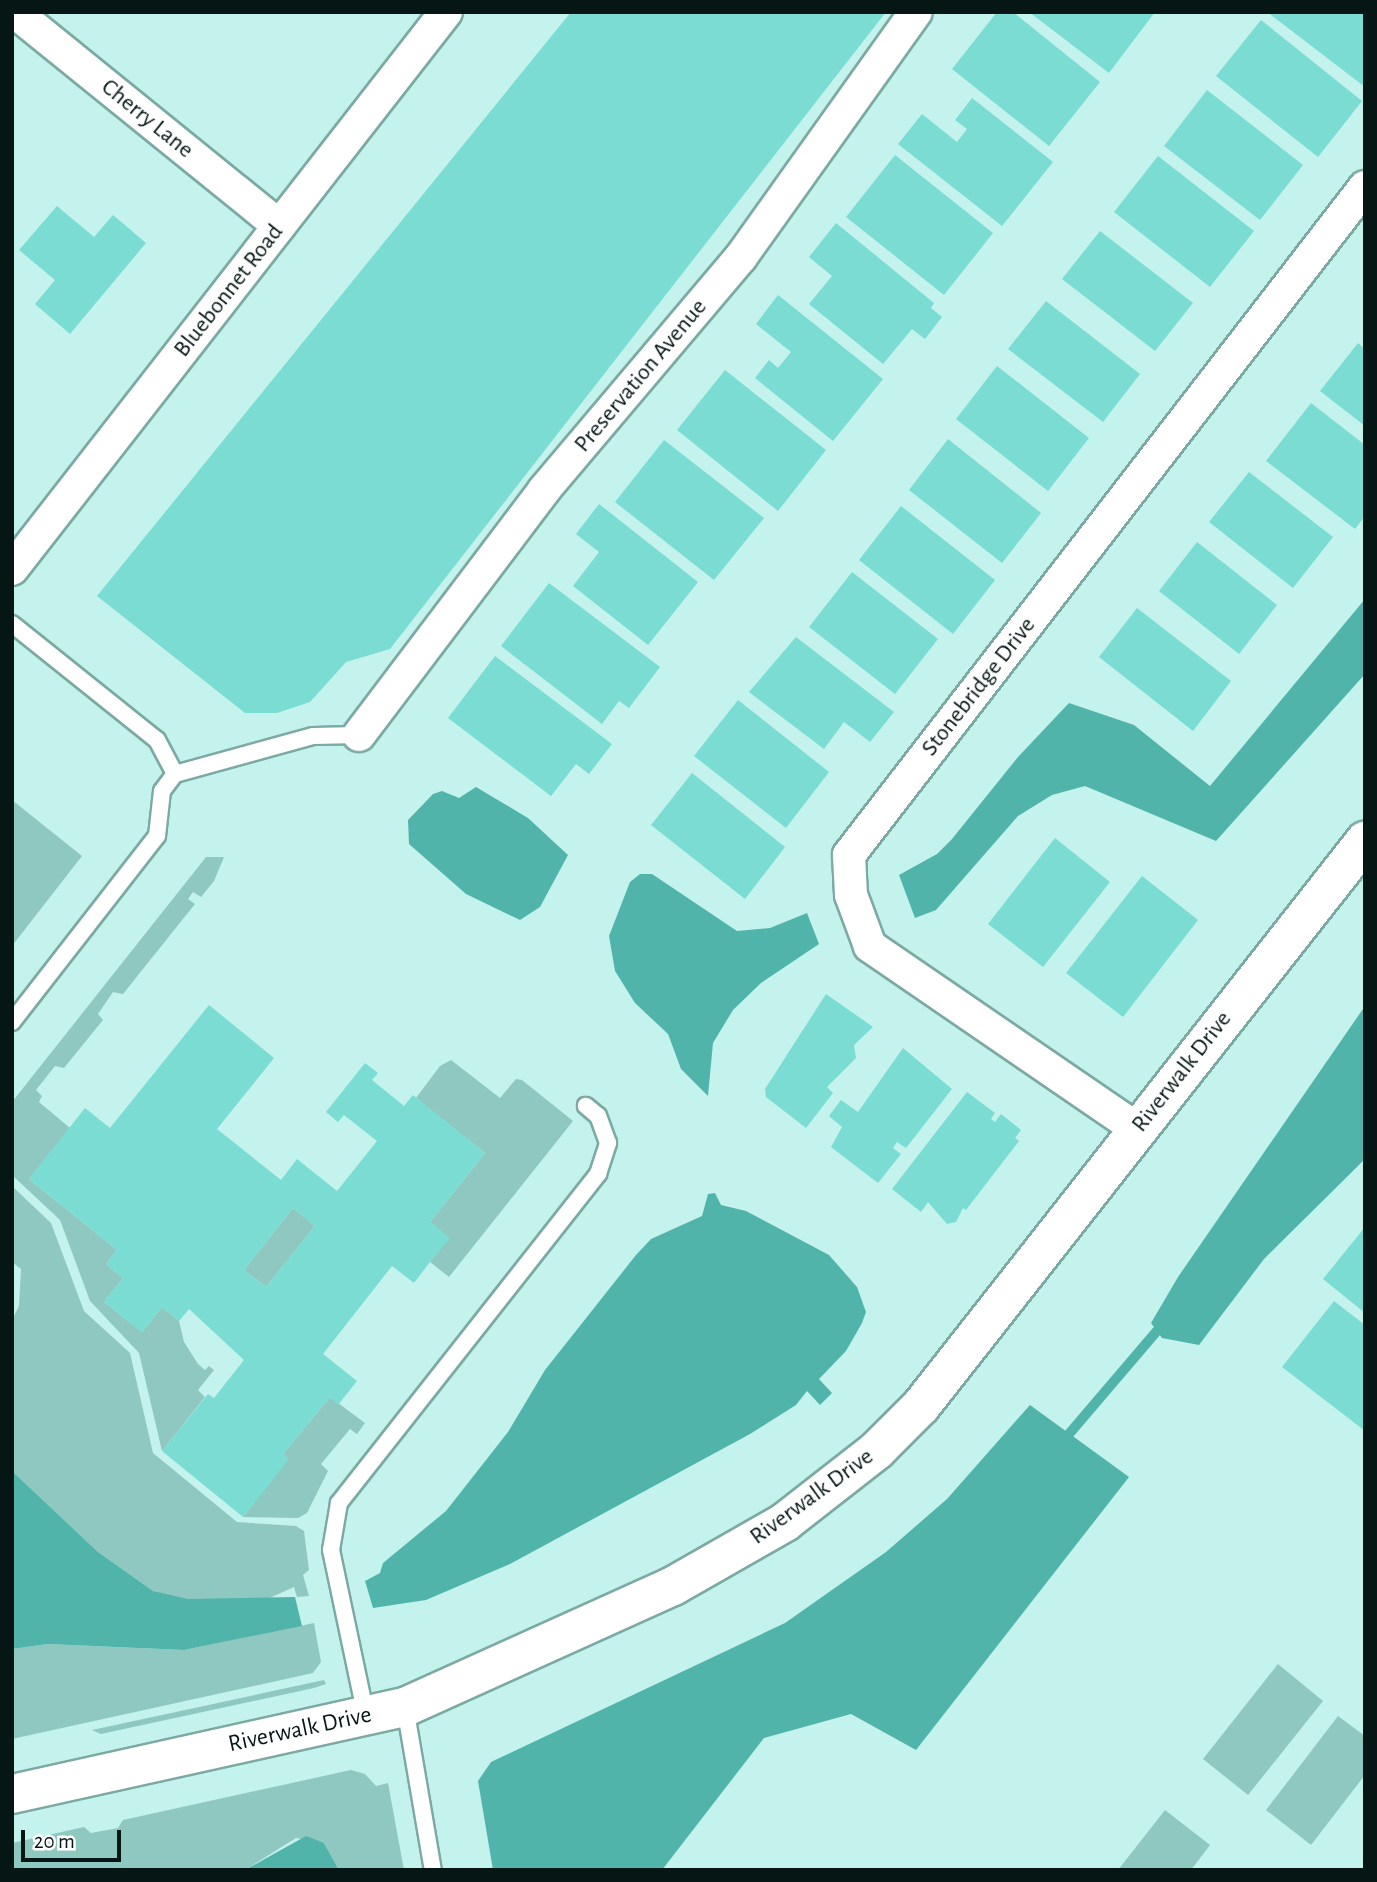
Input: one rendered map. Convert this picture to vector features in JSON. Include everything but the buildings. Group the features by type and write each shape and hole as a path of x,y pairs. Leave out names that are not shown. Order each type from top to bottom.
{"street":[{"name":"Cherry Lane","path":"15,12 279,226"},
{"name":"Bluebonnet Road","path":"12,569 446,12"},
{"name":"Preservation Avenue","path":"359,735 544,490 741,257 916,12"},
{"name":"Stonebridge Drive","path":"1137,1129 870,946 851,895 849,855 1365,187"},
{"name":"Riverwalk Drive","path":"12,1794 405,1707 673,1586 774,1529 833,1487 920,1406 1365,841"}],"lane":[{"path":"12,624 157,740 175,774"},
{"path":"12,1022 157,836 162,791 175,774 313,736 359,735"},
{"path":"366,1716 331,1550 333,1518 348,1488 597,1174 608,1143 598,1116 586,1106"},
{"path":"405,1707 433,1870"}],"shaded area":[{"path":"1365,599 1365,674 1216,841 1085,786 1052,795 1018,816 936,910 915,918 899,875 937,854 952,839 1018,757 1069,703 1134,725 1210,786"},
{"path":"476,787 528,818 568,855 540,907 520,920 466,894 409,844 408,820 433,794 442,791 459,798"},
{"path":"12,800 82,856 12,946"},
{"path":"206,857 224,857 214,881 201,897 193,892 188,899 195,904 123,994 113,992 98,1014 103,1020 64,1068 55,1066 36,1090 42,1096 39,1102 70,1128 29,1179 117,1250 106,1264 123,1278 104,1302 142,1332 162,1307 179,1321 184,1342 198,1364 205,1370 209,1366 214,1370 198,1390 205,1397 162,1451 139,1353 90,1301 60,1220 12,1175 12,1102"},
{"path":"640,874 652,874 737,931 770,928 807,913 819,944 761,983 733,1010 713,1043 708,1096 681,1069 668,1034 635,1003 615,971 609,936 630,882"},
{"path":"1365,1006 1365,1159 1264,1259 1199,1345 1162,1338 1151,1323 1178,1277"},
{"path":"451,1060 500,1098 516,1079 522,1080 573,1121 449,1277 430,1262 449,1238 430,1222 485,1153 416,1098 440,1066"},
{"path":"12,1186 51,1223 84,1311 130,1353 153,1453 237,1522 296,1526 304,1531 309,1570 303,1575 309,1596 297,1597 294,1587 265,1600 179,1599 153,1591 98,1552 12,1471 12,1320 19,1306 21,1269 12,1262"},
{"path":"715,1193 721,1205 746,1211 829,1255 857,1287 866,1312 862,1323 846,1351 819,1379 832,1393 820,1405 807,1391 796,1405 750,1434 510,1564 426,1600 373,1608 365,1581 380,1573 383,1563 446,1511 508,1432 545,1370 636,1255 651,1239 702,1216 708,1194"},
{"path":"293,1208 315,1226 266,1287 244,1270"},
{"path":"330,1397 365,1423 357,1434 350,1429 321,1464 328,1471 307,1513 298,1518 243,1517 288,1459 283,1454"},
{"path":"1030,1405 1129,1477 916,1750 851,1714 764,1738 662,1870 493,1870 478,1781 491,1762 785,1623 886,1552 947,1499"},
{"path":"12,1471 98,1552 153,1591 188,1599 295,1597 302,1626 184,1650 48,1644 12,1649"},
{"path":"314,1623 321,1662 313,1673 12,1739 12,1649 48,1644 184,1650"},
{"path":"1278,1664 1323,1701 1248,1795 1203,1759"},
{"path":"324,1680 326,1684 314,1688 101,1734 92,1730"},
{"path":"1338,1716 1365,1736 1365,1775 1311,1845 1266,1810"},
{"path":"351,1770 365,1774 376,1786 388,1783 404,1870 339,1870 324,1843 296,1838 245,1870 12,1870 12,1843 84,1827 91,1833 118,1828 123,1820"},
{"path":"1165,1810 1210,1845 1191,1870 1118,1870"},
{"path":"306,1836 324,1843 339,1870 245,1870"}],"waterway":[{"path":"1069,1434 1157,1331"}]}
